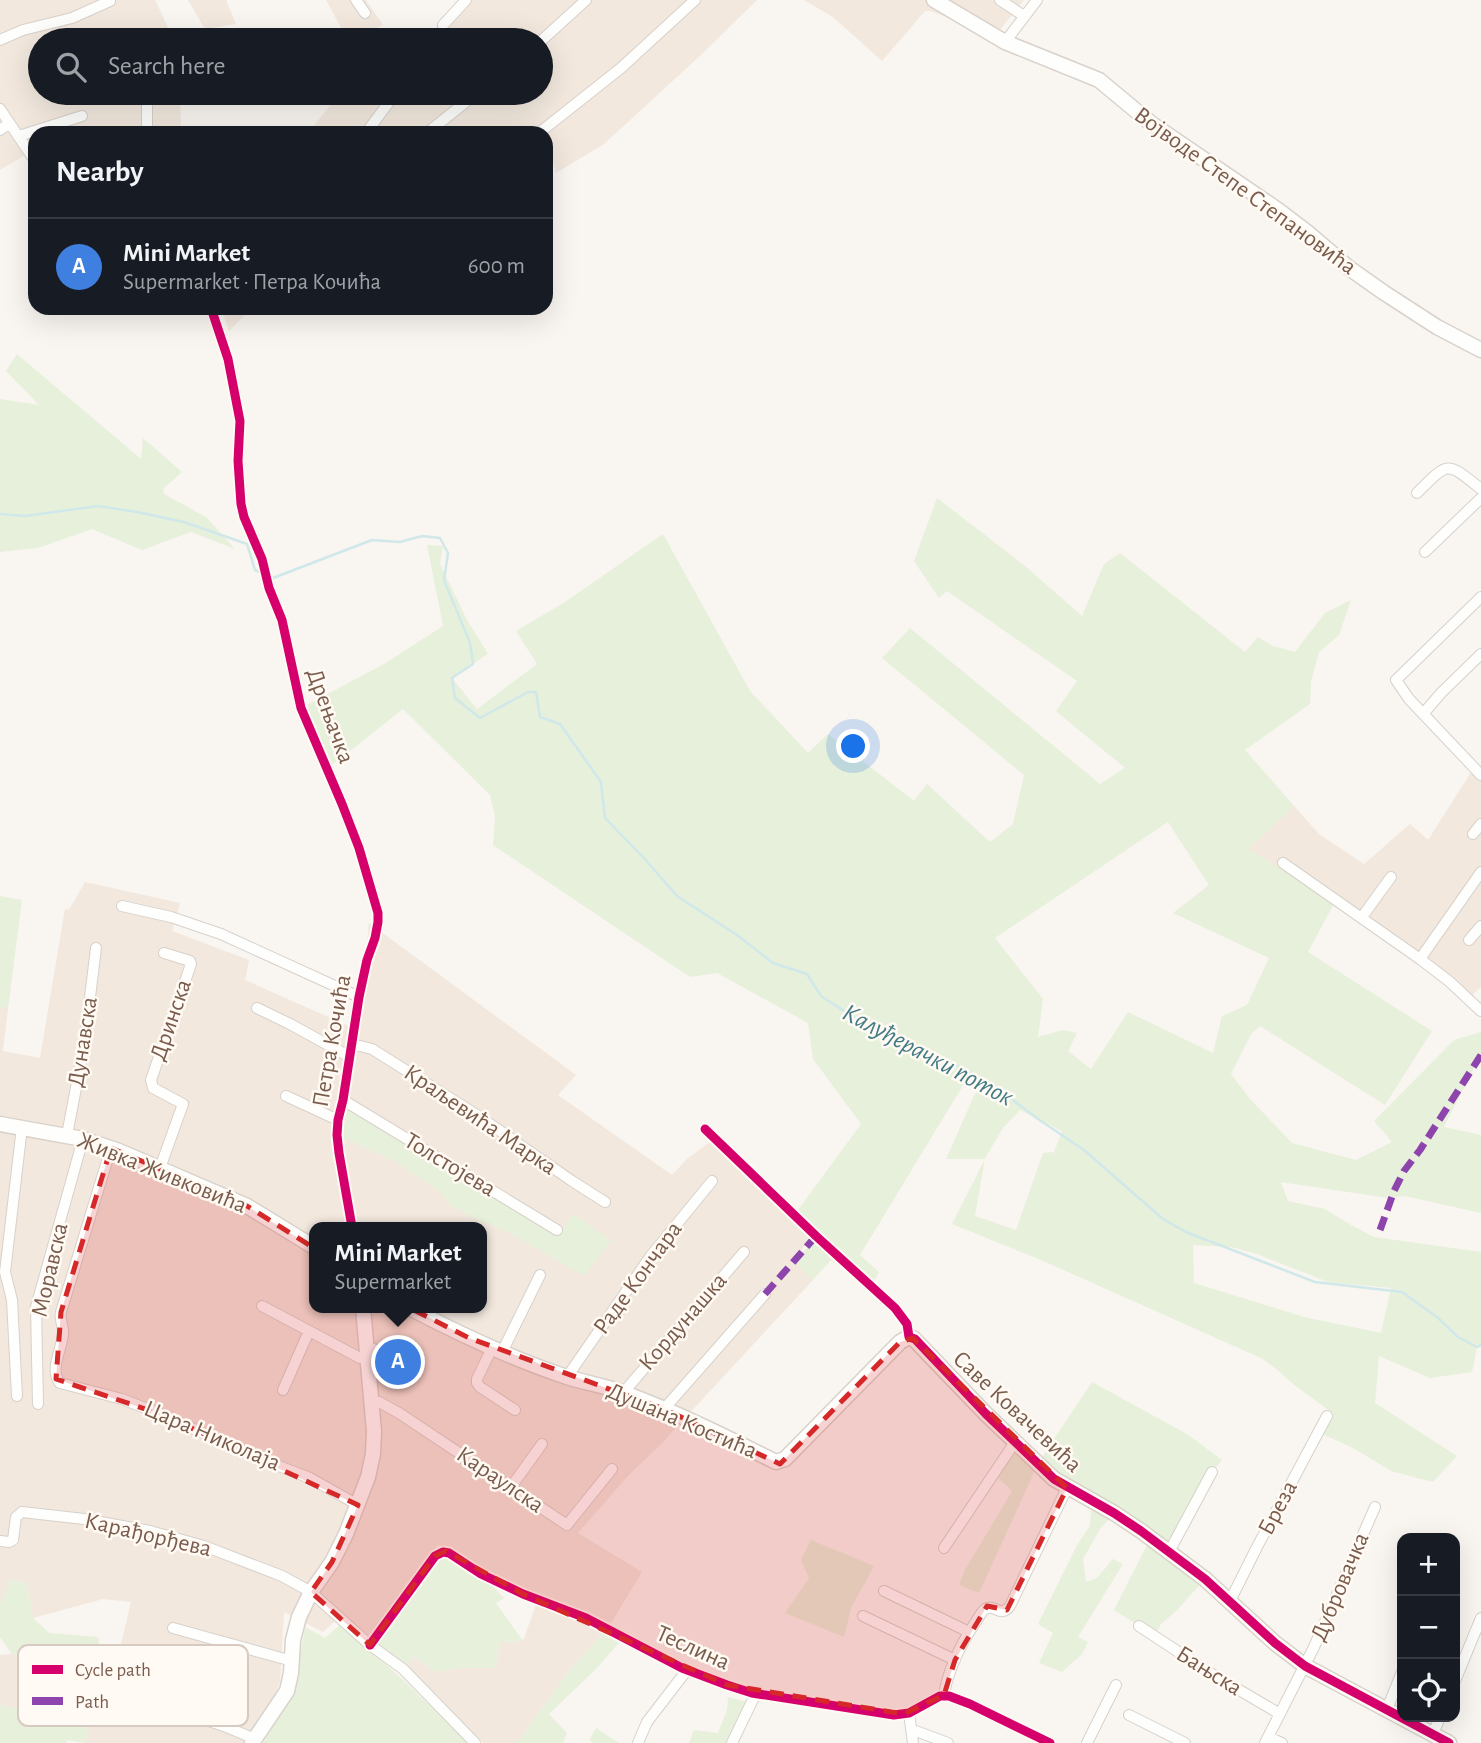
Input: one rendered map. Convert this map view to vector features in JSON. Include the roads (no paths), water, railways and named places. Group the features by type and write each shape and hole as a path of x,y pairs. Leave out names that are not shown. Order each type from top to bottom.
{"street":[{"path":"356,0 365,13"},
{"path":"443,26 466,0"},
{"path":"553,30 586,0"},
{"path":"548,126 621,68 695,0"},
{"name":"Војводе Степе Степановића","path":"934,0 1005,42 1099,80 1152,124 1278,210 1349,268 1437,327 1481,350"},
{"path":"1000,0 1024,16"},
{"path":"1005,42 1037,0"},
{"path":"31,28 72,18 110,1"},
{"path":"0,40 28,29"},
{"path":"147,105 147,126"},
{"path":"371,126 388,105"},
{"path":"436,126 462,105"},
{"path":"0,109 5,126 19,135 28,150"},
{"path":"49,126 82,116"},
{"path":"19,135 28,132"},
{"name":"Дрењачка","path":"215,315 228,359 240,421 238,461 241,504 282,620 301,708 365,864"},
{"path":"1417,493 1439,471 1450,467 1481,489"},
{"path":"1424,552 1481,498"},
{"path":"1479,770 1423,715 1395,680 1481,597"},
{"path":"1423,715 1441,693 1481,654"},
{"path":"1473,834 1481,824"},
{"path":"1283,863 1420,959 1481,1011"},
{"name":"Петра Кочића","path":"351,1222 339,1153 338,1120 351,1057 359,997 378,922 377,906 365,864"},
{"path":"1420,959 1481,872"},
{"path":"1362,917 1391,877"},
{"name":"Петра Кочића","path":"122,906 171,917 220,934 359,997"},
{"path":"1469,940 1481,926"},
{"name":"Дунавска","path":"67,1135 83,1046 96,948"},
{"name":"Дринска","path":"160,1168 183,1104 153,1088 151,1080 191,964 190,961 164,953"},
{"path":"257,1009 351,1057"},
{"name":"Краљевића Марка","path":"352,1044 372,1049 480,1117 605,1202"},
{"path":"286,1096 338,1120"},
{"name":"Толстојева","path":"343,1100 557,1230"},
{"name":"Живка Живковића","path":"0,1124 67,1135 111,1148 247,1206 309,1244"},
{"path":"17,1396 12,1300 5,1272 22,1127"},
{"name":"Саве Ковачевића","path":"705,1129 895,1308 907,1324 909,1337 915,1339 940,1368 1054,1479 1114,1513 1169,1552 1205,1579 1275,1643 1305,1666 1450,1743"},
{"name":"Моравска","path":"38,1404 36,1307 83,1139"},
{"name":"Цара Николаја","path":"111,1148 61,1312 63,1334 56,1379 60,1383 122,1399 163,1415 258,1458 310,1478 358,1505"},
{"name":"Раде Кончара","path":"567,1377 650,1257 712,1181"},
{"name":"Кордунашка","path":"623,1393 744,1252"},
{"path":"515,1410 480,1387 477,1379 540,1275"},
{"path":"664,1409 765,1294"},
{"path":"262,1306 360,1358 374,1349 398,1365"},
{"path":"224,1726 254,1741 286,1691 294,1632 299,1617 346,1535 368,1477 374,1431 363,1313"},
{"name":"Душана Костића","path":"420,1313 497,1350 567,1377 623,1393 664,1409 776,1462 785,1459 900,1342 909,1337"},
{"path":"282,1390 309,1331"},
{"name":"Караулска","path":"371,1401 379,1402 399,1413 567,1525 612,1468"},
{"name":"Бреза","path":"1230,1601 1327,1416"},
{"path":"944,1548 1015,1442"},
{"path":"511,1487 542,1444"},
{"path":"1169,1552 1212,1472"},
{"path":"1050,1743 955,1697 944,1695 955,1660 984,1610 991,1608 1003,1612 1010,1606 1067,1488"},
{"name":"Дубровачка","path":"1267,1740 1305,1666 1375,1507"},
{"name":"Карађорђева","path":"0,1541 9,1542 13,1539 16,1517 22,1512 114,1523 204,1546 282,1576 311,1592"},
{"name":"Теслина","path":"370,1645 435,1556 443,1552 523,1594 608,1628 687,1670 727,1685 756,1693 899,1715 909,1713 944,1695"},
{"path":"884,1591 970,1632"},
{"path":"311,1592 370,1645 404,1669 475,1743"},
{"path":"863,1616 955,1660"},
{"path":"1460,1669 1481,1618"},
{"name":"Бањска","path":"1139,1626 1280,1714"},
{"path":"173,1628 234,1645"},
{"path":"248,1649 292,1661"},
{"path":"638,1743 647,1722 687,1670"},
{"path":"1387,1709 1397,1684"},
{"path":"1087,1743 1116,1685"},
{"path":"732,1743 756,1693"},
{"path":"909,1713 914,1743"},
{"path":"1129,1715 1185,1743"},
{"path":"1433,1734 1438,1722"},
{"path":"913,1730 948,1743"},
{"path":"1267,1740 1282,1743"}],"waterway":[{"name":"Калуђерачки поток","path":"0,514 25,516 98,506 184,522 247,544 255,570 262,573"},
{"name":"Калуђерачки поток","path":"271,577 372,540 400,542 422,536 440,538 448,553 444,580 470,643 473,664 452,678 455,698 480,718 528,692 536,692 540,717 560,724 601,782 605,818 677,896 737,935 773,963 807,974 821,996 867,1026 954,1064 993,1085 1084,1150 1163,1219 1186,1232 1315,1282 1402,1292 1437,1317 1458,1337 1477,1347 1481,1345"}],"place":[{"name":"Mini Market","path":"398,1362"}]}
